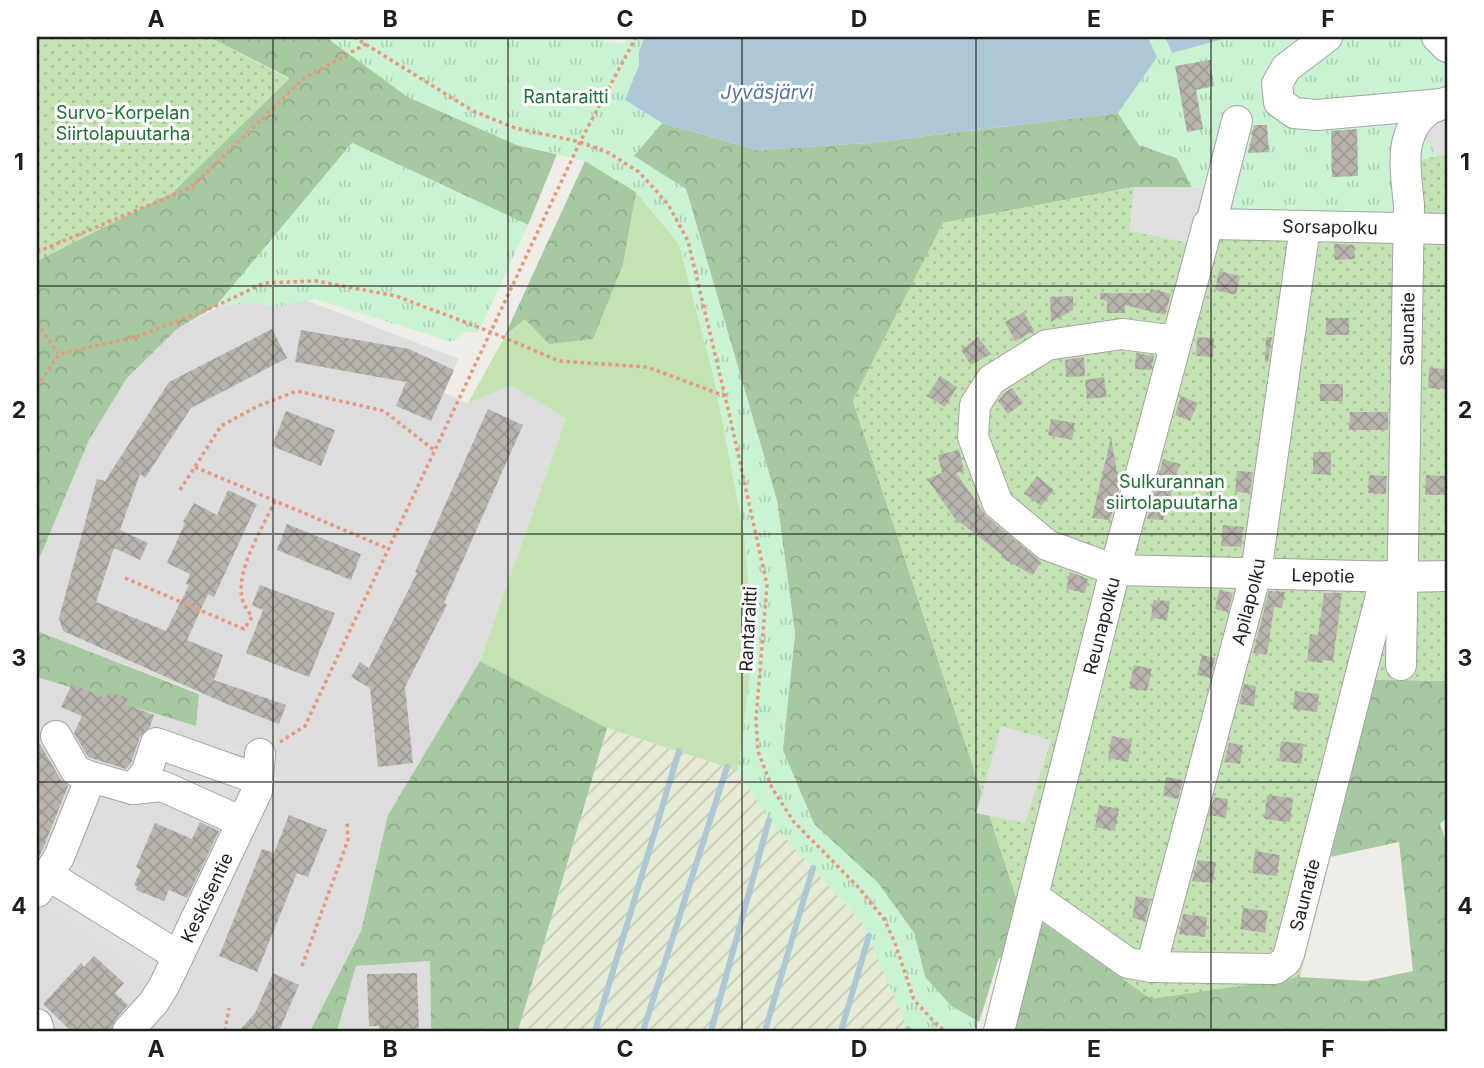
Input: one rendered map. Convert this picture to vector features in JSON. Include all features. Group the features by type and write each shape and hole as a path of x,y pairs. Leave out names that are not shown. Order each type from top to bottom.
{"street":[{"path":"1327,37 1286,68 1277,84 1279,102 1294,113 1317,115 1445,103"},
{"path":"1437,37 1447,47"},
{"name":"Saunatie","path":"1151,967 1275,969 1281,966 1289,954 1394,577 1409,228 1406,141 1427,111 1445,103"},
{"name":"Reunapolku","path":"999,1031 1115,570 1237,121"},
{"name":"Sorsapolku","path":"1211,224 1447,229"},
{"name":"Apilapolku","path":"1151,967 1256,573 1305,226"},
{"name":"Lepotie","path":"1177,341 1122,334 1047,345 991,380 975,405 973,438 998,504 1047,545 1115,570 1447,576"},
{"path":"1394,577 1401,665"},
{"path":"57,736 76,771 133,789 162,786 243,822"},
{"path":"133,789 147,771 156,743 259,767"},
{"name":"Keskisentie","path":"128,1031 154,1002 178,956 257,791 259,767"},
{"path":"91,777 59,857 42,883 178,956"},
{"path":"1033,896 1128,963 1151,967"},
{"path":"37,1024 40,1031"}],"path":[{"name":"Rantaraitti","path":"354,37 474,111 516,128 580,142 609,153 639,172 668,204 688,241 767,585 756,719 758,751 772,788 794,822 859,888 884,919 914,1000 946,1031"},
{"path":"259,767 305,726 580,142 636,37"},
{"path":"37,253 192,187 304,78 366,44"},
{"path":"37,387 59,354 139,336 264,284 317,281 396,296 559,361 647,367 725,396"},
{"path":"37,324 59,354"},
{"path":"180,490 220,426 258,406 297,391 384,411 435,451"},
{"path":"195,467 388,549"},
{"path":"125,578 244,629 252,617 242,600 244,567 275,501"},
{"path":"302,966 348,840 347,820"},
{"path":"225,1031 229,1008"}],"shaded area":[{"path":"1447,102 1447,154 1439,156 1415,125"},
{"path":"1134,187 1214,188 1199,245 1129,231"},
{"path":"254,289 308,301 459,359 442,392 467,403 512,384 566,419 480,661 388,815 361,931 310,1031 37,1031 37,677 196,725 199,693 37,631 37,564 89,440 127,378 177,329"},
{"path":"1001,726 1051,740 1025,823 976,813"},
{"path":"159,734 203,754 211,737 242,750 229,803 148,768"},
{"path":"65,853 189,934 164,985 37,901"},
{"path":"430,961 431,1031 337,1031 356,966"}],"green space":[{"name":"Survo-Korpelan Siirtolapuutarha","path":"37,37 209,37 289,79 173,192 37,261"},
{"path":"209,37 326,37 408,97 517,145 557,154 528,225 352,143 216,306 177,329 127,378 89,440 37,564 37,261 173,192 289,78"},
{"name":"Rantaraitti","path":"326,37 603,37 603,41 625,44 628,37 645,37 639,52 639,65 625,100 662,123 634,156 686,189 777,501 795,634 783,750 814,824 878,883 914,933 925,977 951,1006 979,1022 976,1031 908,1029 863,924 769,820 738,771 754,645 744,532 713,375 679,244 636,192 585,161 517,145 408,97"},
{"path":"1148,37 1165,37 1172,53 1231,37 1447,37 1447,154 1415,225 1207,218 1214,188 1192,187 1177,158 1139,145 1118,113 1157,57"},
{"path":"1118,113 1139,145 1177,158 1192,187 1134,187 943,223 853,401 1019,906 1300,977 1366,981 1413,971 1399,842 1330,857 1375,679 1447,681 1447,818 1440,824 1447,844 1447,1031 1013,1031 1027,967 999,958 979,1022 951,1006 925,977 914,933 878,883 814,824 782,750 795,634 777,501 686,189 633,156 662,123 757,150 868,143"},
{"path":"352,143 528,225 478,333 467,331 452,342 315,299 276,307 258,303 216,306"},
{"name":"Sulkurannan siirtolapuutarha","path":"1447,154 1447,681 1375,680 1300,977 1151,999 1019,906 853,400 943,223 1134,187 1192,187 1207,217 1415,225 1415,161"},
{"path":"585,161 636,192 623,265 593,339 549,344 525,319 504,337"},
{"path":"636,192 679,244 713,374 744,532 754,645 738,771 607,728 480,661 566,419 512,385 468,403 504,338 525,319 623,265"},
{"path":"37,631 199,694 196,726 37,677"},
{"path":"480,661 607,728 518,1031 431,1031 430,961 356,966 337,1031 310,1031 361,931 388,815"},
{"path":"607,728 738,771 769,820 863,924 911,1031 518,1031"}],"water":[{"name":"Jyväsjärvi","path":"645,37 1148,37 1157,57 1118,113 868,143 757,150 662,123 625,100 639,65 639,52"},
{"path":"1165,37 1231,37 1172,53"}],"building":[{"path":"1210,60 1214,86 1196,90 1203,129 1187,132 1175,66"},
{"path":"1254,125 1267,125 1269,152 1248,153"},
{"path":"1357,129 1358,176 1332,177 1331,131"},
{"path":"1334,244 1354,245 1355,259 1335,260"},
{"path":"1219,271 1240,276 1236,295 1215,290"},
{"path":"1151,289 1171,294 1165,315 1125,305 1125,313 1107,313 1107,301 1100,299 1100,293 1150,293"},
{"path":"1073,296 1073,310 1051,322 1050,297"},
{"path":"1024,312 1034,331 1015,341 1005,322"},
{"path":"1326,318 1349,318 1349,335 1326,335"},
{"path":"272,329 287,358 191,408 145,478 140,474 120,530 148,543 140,560 114,548 96,602 166,631 189,585 186,584 190,574 167,563 185,523 183,522 194,503 217,515 228,490 257,504 214,597 208,594 187,640 223,655 214,680 286,705 279,724 227,704 63,631 59,618 97,479 105,481 169,382"},
{"path":"301,330 409,349 454,370 431,421 396,406 406,382 295,362"},
{"path":"978,337 991,354 971,365 961,350"},
{"path":"1197,337 1214,338 1213,357 1196,356"},
{"path":"1266,337 1272,337 1268,362 1265,362"},
{"path":"1136,353 1154,356 1151,370 1135,369"},
{"path":"1084,357 1085,376 1066,377 1065,360"},
{"path":"1429,368 1447,369 1446,389 1428,388"},
{"path":"940,376 957,387 945,407 927,396"},
{"path":"1104,377 1107,397 1087,399 1085,380"},
{"path":"1320,384 1343,384 1343,401 1320,401"},
{"path":"1012,388 1023,403 1008,414 998,401"},
{"path":"1181,396 1198,403 1190,421 1175,415"},
{"path":"488,409 523,425 444,603 447,605 405,687 413,763 378,767 370,688 351,677 360,662 369,668 417,573 415,572"},
{"path":"286,411 335,430 321,466 272,446"},
{"path":"1350,412 1388,412 1388,430 1349,430"},
{"path":"1051,419 1075,423 1072,440 1048,435"},
{"path":"1111,437 1118,478 1122,478 1110,520 1092,518"},
{"path":"959,450 964,471 956,473 987,517 1041,562 1033,575 1000,557 1002,555 958,523 927,479 942,473 938,455"},
{"path":"1313,452 1331,452 1331,475 1313,474"},
{"path":"1163,459 1180,464 1163,520 1147,519"},
{"path":"1237,471 1253,472 1250,493 1235,492"},
{"path":"1369,475 1387,476 1386,494 1368,493"},
{"path":"1426,475 1446,476 1445,495 1425,495"},
{"path":"1037,476 1054,490 1041,506 1024,493"},
{"path":"287,524 361,554 351,580 277,550"},
{"path":"1223,525 1243,527 1241,547 1221,546"},
{"path":"1070,572 1088,579 1085,593 1066,589"},
{"path":"260,585 335,613 309,677 246,653 263,610 252,605"},
{"path":"1219,590 1233,593 1228,612 1215,609"},
{"path":"1269,591 1285,592 1282,608 1274,607 1267,655 1253,653"},
{"path":"1324,593 1342,593 1333,661 1307,661 1310,634 1318,635"},
{"path":"1153,600 1170,601 1167,620 1151,618"},
{"path":"1202,655 1215,658 1210,678 1197,675"},
{"path":"1134,665 1152,669 1147,691 1129,688"},
{"path":"72,684 105,698 110,692 128,698 126,704 154,715 150,727 140,737 131,763 126,769 88,757 74,733 82,716 61,707"},
{"path":"1244,684 1256,686 1254,706 1239,704"},
{"path":"1295,691 1319,694 1317,712 1293,709"},
{"path":"1112,736 1132,740 1128,762 1108,758"},
{"path":"1281,741 1304,744 1301,764 1279,761"},
{"path":"37,742 61,780 68,786 37,860"},
{"path":"1229,743 1243,745 1240,764 1224,762"},
{"path":"1166,777 1183,780 1178,799 1163,796"},
{"path":"1267,795 1293,798 1290,822 1264,819"},
{"path":"1214,797 1228,799 1226,818 1209,815"},
{"path":"1099,805 1119,809 1115,831 1095,827"},
{"path":"289,815 327,830 308,877 297,873 257,972 219,956 262,849 274,853"},
{"path":"200,822 219,831 187,898 169,890 164,901 136,890 137,886 134,885 141,870 136,867 155,823 192,839"},
{"path":"1255,851 1280,855 1277,876 1252,873"},
{"path":"1198,860 1216,862 1213,883 1192,881"},
{"path":"1136,896 1151,899 1145,921 1132,918"},
{"path":"1243,908 1268,911 1265,933 1240,929"},
{"path":"1183,914 1207,917 1205,937 1179,934"},
{"path":"94,956 124,983 115,993 128,1005 115,1020 111,1031 71,1031 43,1004 81,963 84,967"},
{"path":"273,973 299,985 279,1031 239,1031 255,1013"},
{"path":"417,973 419,1031 379,1031 379,1026 369,1026 367,974"}],"waterway":[{"path":"595,1031 679,751"},
{"path":"643,1031 727,767"},
{"path":"711,1031 769,820"},
{"path":"765,1031 813,868"},
{"path":"841,1031 869,936"}]}
